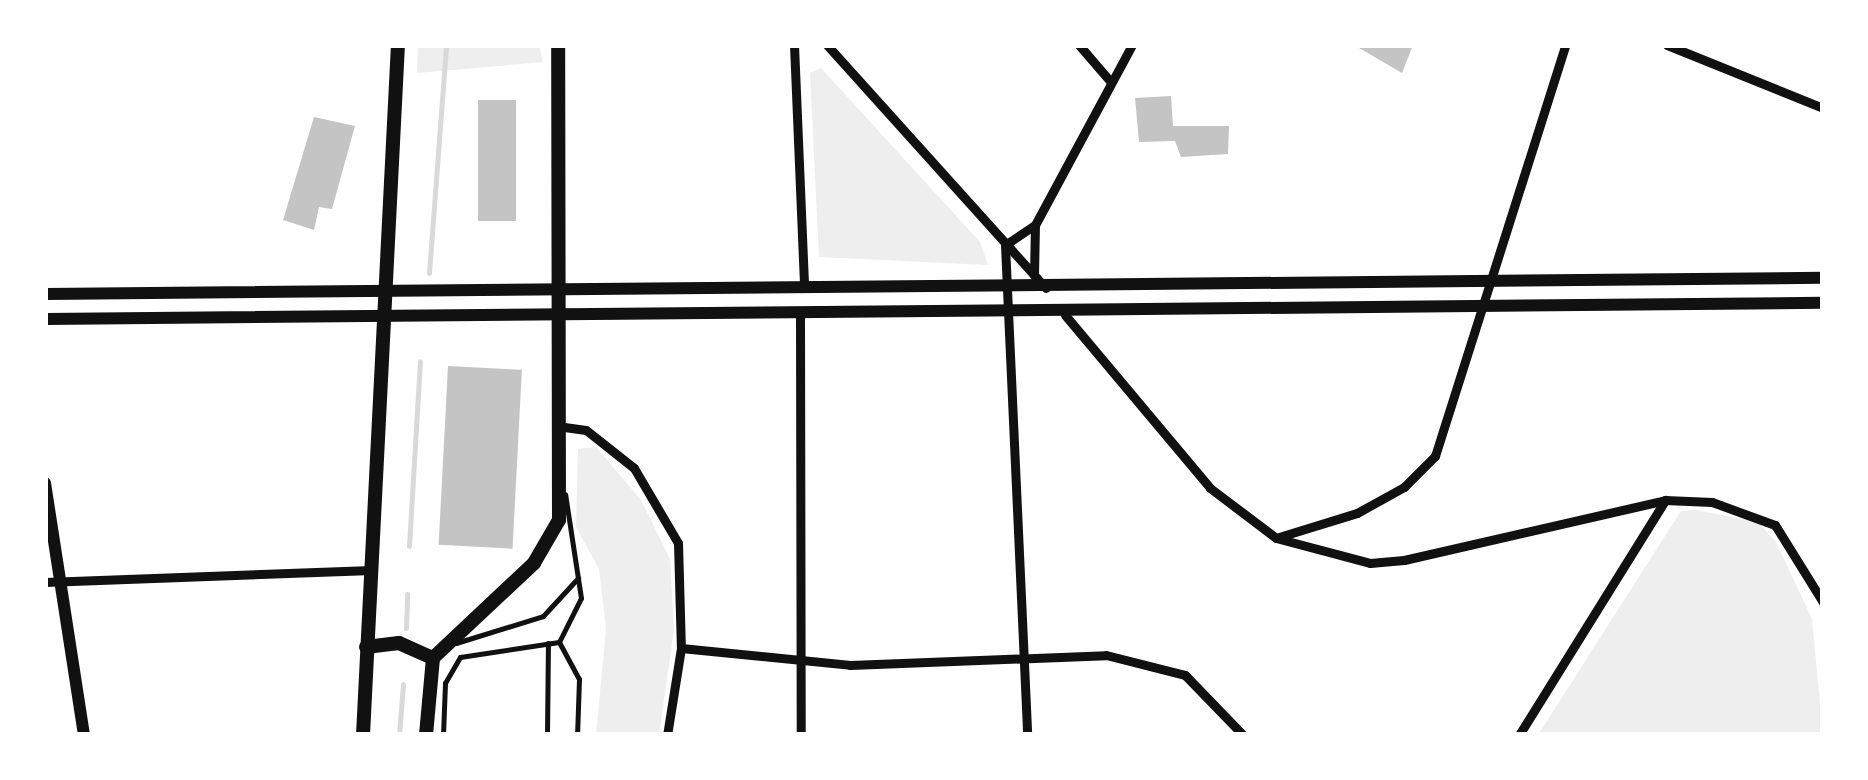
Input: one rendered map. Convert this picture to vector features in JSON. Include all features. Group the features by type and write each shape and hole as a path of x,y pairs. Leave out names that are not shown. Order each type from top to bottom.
{"main road":[{"path":"363,735 398,45"},
{"path":"426,735 436,654 534,563 558,520 558,45"},
{"path":"45,294 1007,290 1496,279 1823,278"},
{"path":"45,319 387,321 800,314 1065,315 1486,302 1823,303"},
{"path":"45,483 51,582 84,735"},
{"path":"366,647 400,643 436,654"}],"street":[{"path":"794,45 804,288"},
{"path":"826,45 1046,288"},
{"path":"1079,45 1110,81"},
{"path":"1034,275 1035,225 1132,45"},
{"path":"1276,538 1357,513 1404,488 1436,456 1496,279 1565,45"},
{"path":"1666,45 1823,108"},
{"path":"1005,245 1035,225"},
{"path":"1005,245 1026,735"},
{"path":"800,314 801,735"},
{"path":"1065,315 1210,488 1276,538 1370,563 1404,560 1665,500 1745,508 1774,524 1823,602"},
{"path":"557,426 608,444 654,495 678,543 681,648 668,735"},
{"path":"1519,735 1665,500"},
{"path":"51,582 372,570"},
{"path":"681,648 803,661 1106,654 1185,674 1244,735"}],"lane":[{"path":"443,735 445,683 460,657 558,642 580,616 579,577 561,486"},
{"path":"436,654 543,616 579,577"},
{"path":"558,642 579,679 578,735"},
{"path":"547,735 548,643"}],"shaded area":[{"path":"418,45 539,45 543,62 417,73"},
{"path":"821,68 980,242 988,265 819,257 810,73"},
{"path":"596,447 641,500 670,559 674,629 659,735 596,735 606,628 599,569 576,527 578,449"},
{"path":"1696,510 1758,522 1776,542 1812,619 1823,735 1538,735 1681,511"}],"building":[{"path":"1354,45 1413,45 1402,73"},
{"path":"1171,96 1173,126 1229,126 1228,154 1181,157 1175,141 1139,142 1135,98"},
{"path":"478,100 516,100 516,221 478,221"},
{"path":"314,117 355,126 332,209 319,207 314,230 283,220"},
{"path":"448,366 522,370 513,549 439,545"}],"waterway":[{"path":"429,273 446,45"},
{"path":"409,546 420,361"},
{"path":"406,628 407,594"},
{"path":"399,735 403,684"}]}
